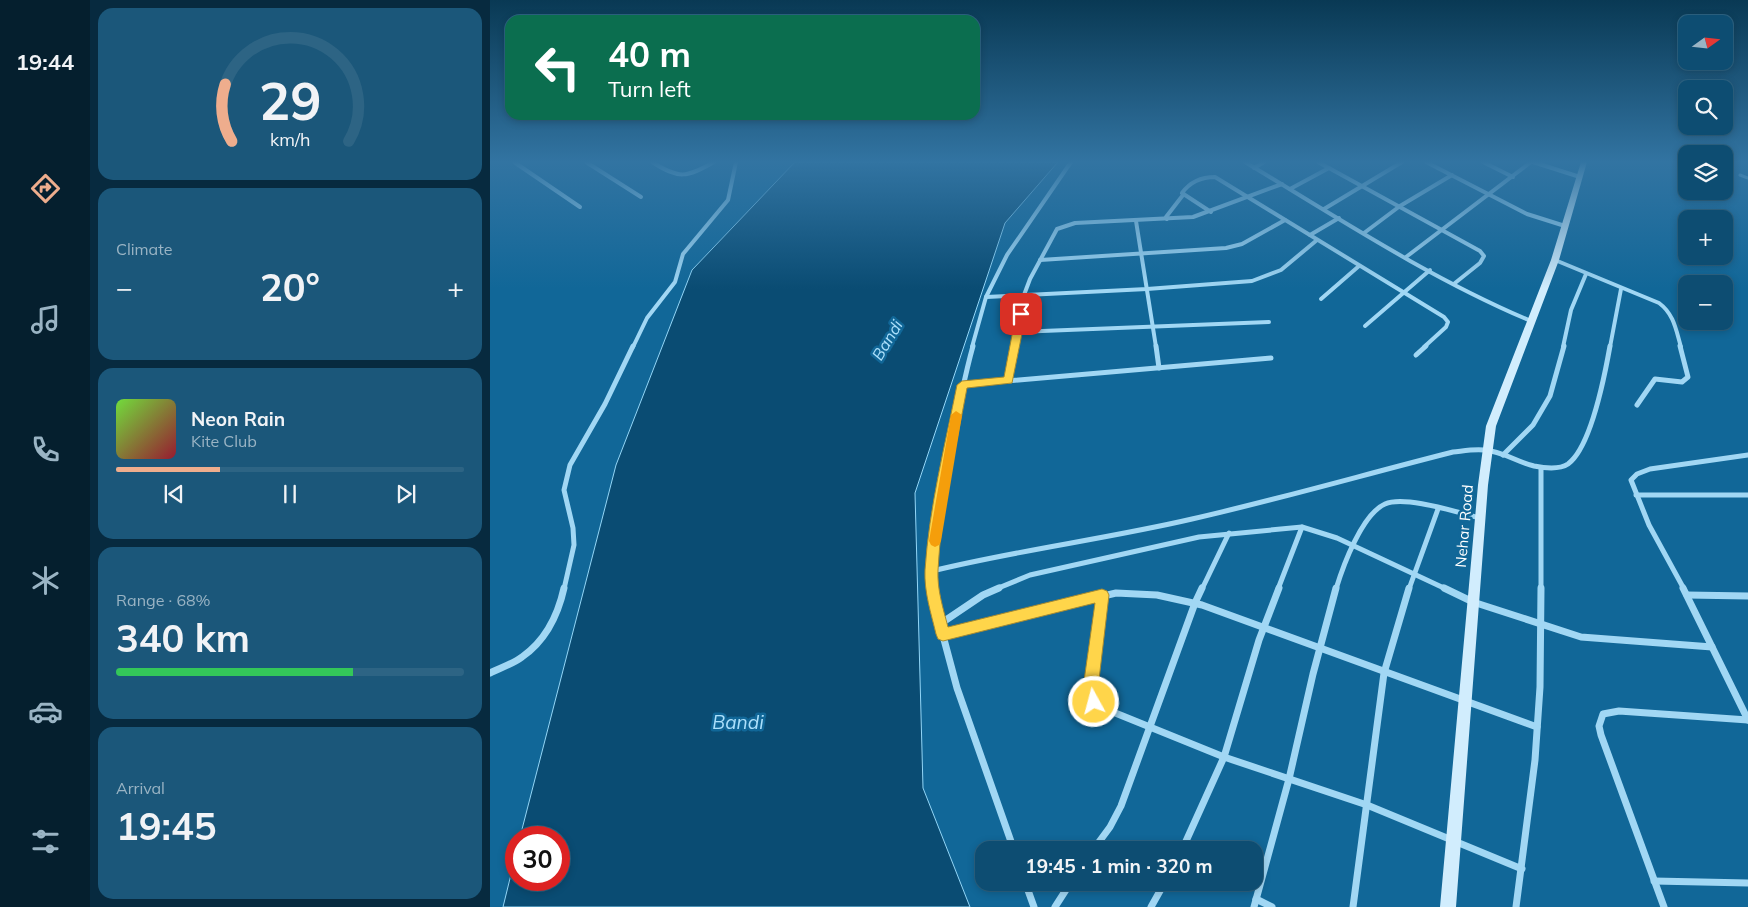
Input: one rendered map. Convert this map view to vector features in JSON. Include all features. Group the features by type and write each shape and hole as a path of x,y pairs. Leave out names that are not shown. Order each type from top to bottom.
{"street":[{"path":"576,204 580,207"},
{"path":"490,673 520,658 536,645 553,621 560,605 574,545 573,528 564,490 570,465 605,404 647,318 675,282 683,254 724,204"},
{"path":"1011,841 957,688 933,593 932,571 940,508 962,385 986,297 1007,255 1042,204"},
{"path":"1167,219 1166,217 1176,204"},
{"path":"1198,204 1210,212"},
{"path":"1008,381 1024,295 1053,234 1061,227 1075,223 1193,217 1231,204"},
{"path":"1259,204 1444,317 1448,322 1446,327 1416,355"},
{"path":"1316,204 1455,284 1494,305 1531,321"},
{"path":"1324,209 1331,204"},
{"path":"1397,204 1476,248 1484,256 1480,263 1455,284"},
{"path":"1364,233 1403,204"},
{"path":"1406,257 1476,204"},
{"path":"1509,204 1527,214 1565,226"},
{"name":"Nehar Road","path":"1448,907 1480,518 1491,426 1554,260 1572,204"},
{"path":"1310,235 1339,218"},
{"path":"1136,220 1159,368"},
{"path":"1040,260 1232,247 1285,220"},
{"path":"986,297 1241,283 1262,279 1281,270 1317,240"},
{"path":"1554,260 1659,303 1670,312 1688,374 1682,382 1660,378 1652,381 1637,405"},
{"path":"1321,299 1360,266"},
{"path":"1365,326 1430,270"},
{"path":"1503,455 1533,425 1550,396 1560,363 1571,310 1586,274"},
{"path":"932,571 1020,551 1138,532 1332,485 1453,452 1488,450 1540,468 1564,466 1570,462 1582,447 1593,418 1621,289"},
{"path":"1017,332 1269,322"},
{"path":"962,385 1270,358"},
{"path":"1748,455 1644,470 1631,480 1649,524 1687,595 1748,720"},
{"path":"1516,907 1529,825 1537,727 1540,468"},
{"path":"1636,494 1748,495"},
{"path":"1272,907 1255,903 1289,779 1318,648 1351,546 1373,513 1383,504 1399,500 1480,518"},
{"path":"1353,907 1384,673 1413,575 1438,509"},
{"path":"940,624 983,595 1030,575 1170,542 1229,533 1302,527 1324,533 1473,602 1581,636 1712,647"},
{"path":"1186,841 1224,757 1264,628 1302,527"},
{"path":"1100,841 1121,806 1194,603 1229,533"},
{"path":"943,634 1102,595 1144,594 1194,603 1537,727"},
{"path":"1102,595 1090,688 1094,702 1106,710 1224,757 1367,805 1522,869"},
{"path":"1687,595 1748,596"},
{"path":"1664,907 1600,735 1600,719 1603,714 1619,711 1748,720"},
{"path":"1654,881 1748,883"},
{"path":"1028,891 1034,907"},
{"path":"1055,907 1065,891"},
{"path":"1151,907 1160,891"}],"water":[{"name":"Bandi","path":"755,204 1021,204 1005,223 915,493 923,788 970,907 503,907 507,891 570,891 570,826 523,826 616,465 692,270"}],"slow traffic":[{"path":"935,541 956,415"}],"route":[{"path":"1021,314 1008,381 962,385 934,551 932,571 933,593 943,634 1102,595 1090,688 1094,702"}]}
